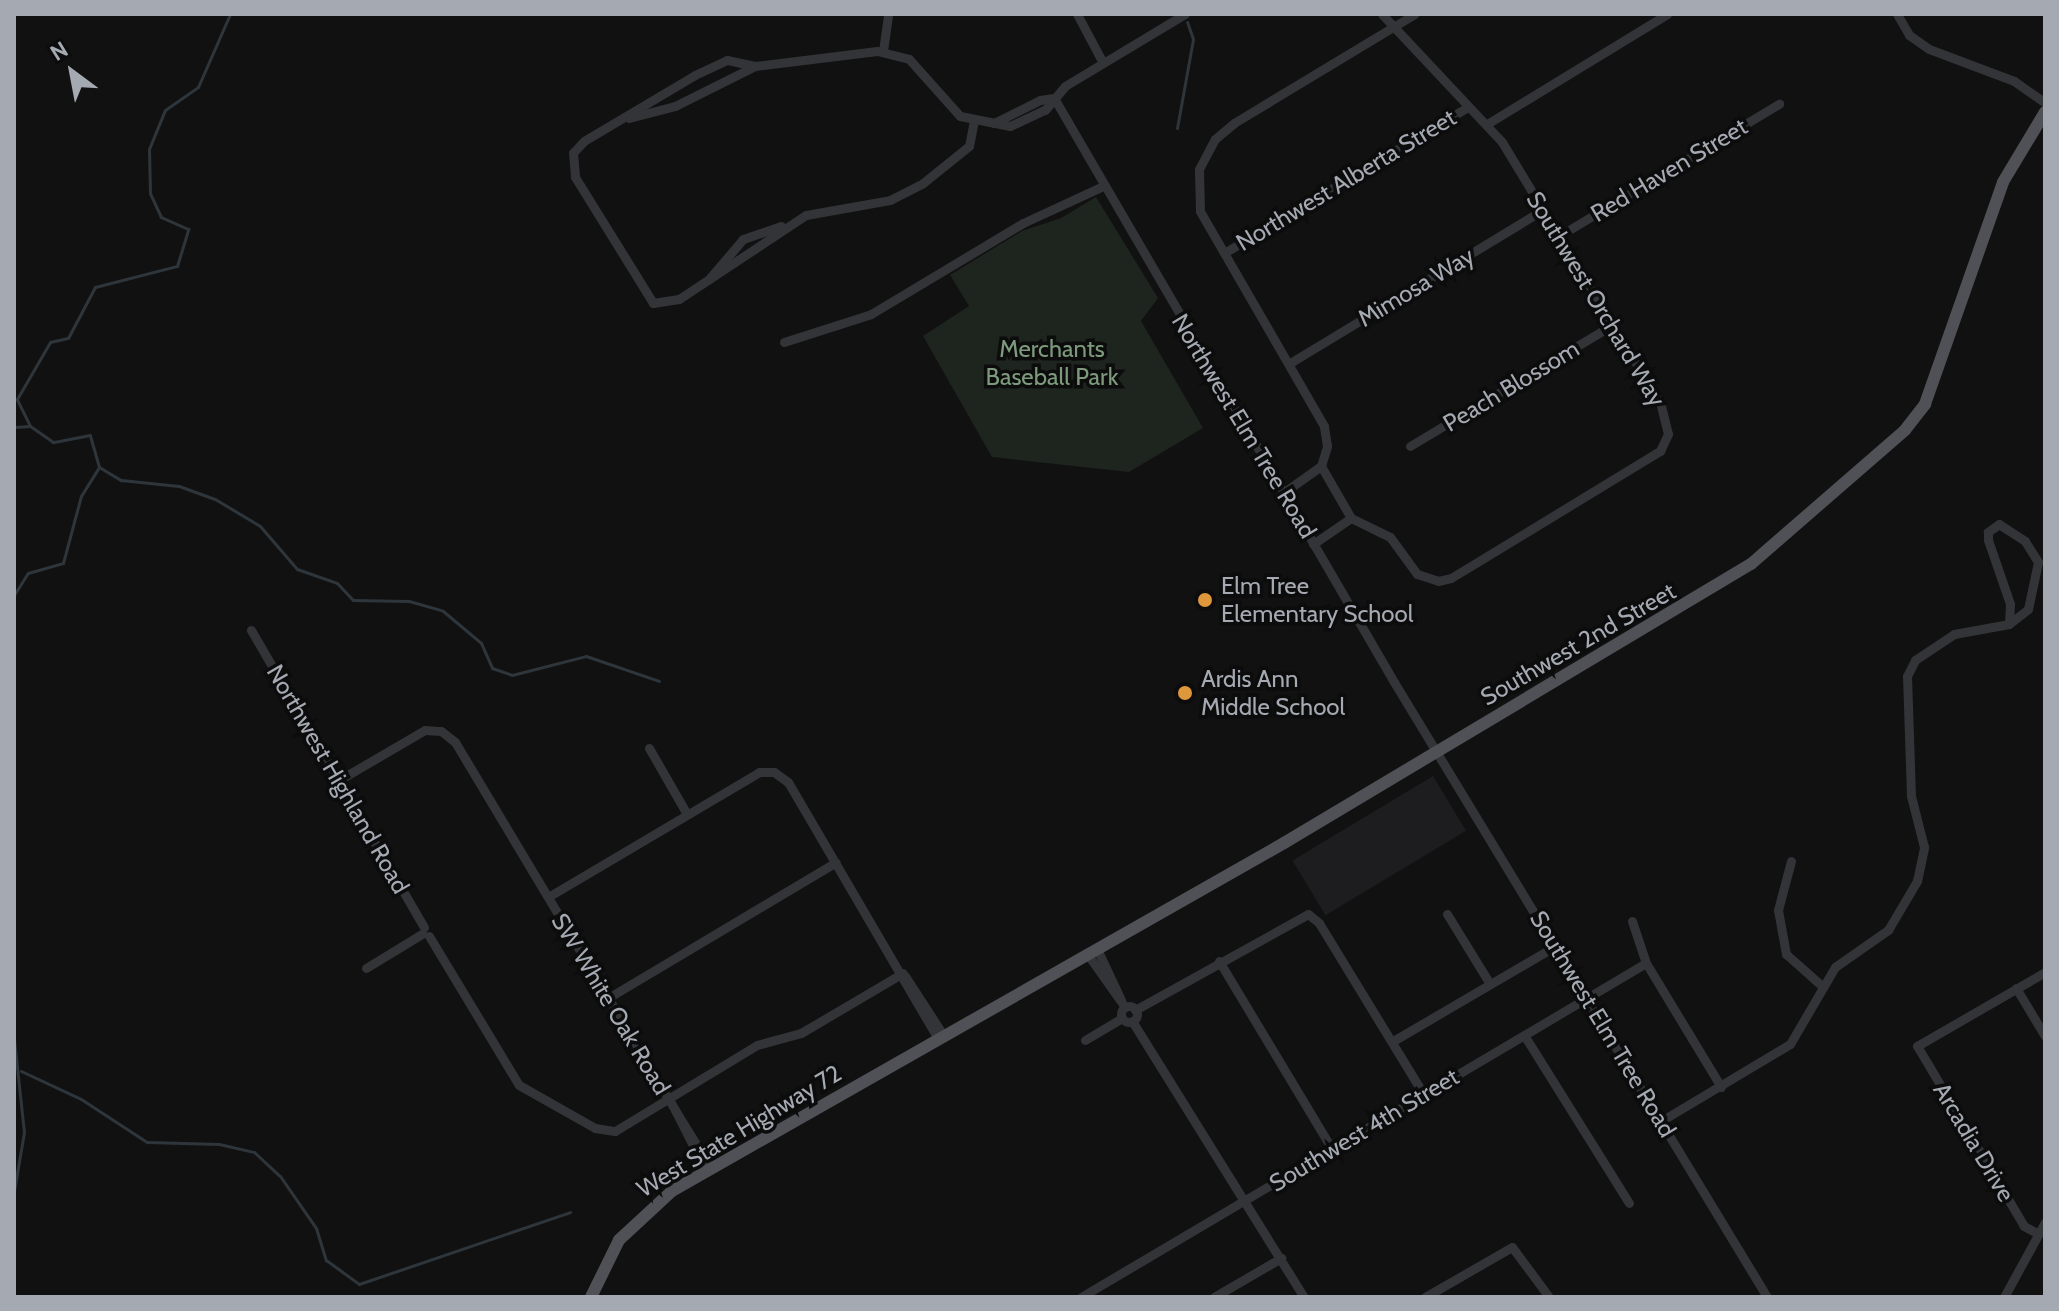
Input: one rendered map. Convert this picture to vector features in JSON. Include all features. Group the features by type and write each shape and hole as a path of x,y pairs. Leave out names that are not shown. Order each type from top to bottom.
{"main road":[{"name":"Southwest 2nd Street","path":"941,1038 1734,578 1905,430 1938,378 2003,182 2045,112"},
{"name":"West State Highway 72","path":"591,1297 619,1240 640,1216 709,1169 941,1038"}],"street":[{"path":"883,51 888,14"},
{"path":"1077,14 1103,63"},
{"path":"974,121 969,146 951,166 923,183 890,200 832,207 743,239 707,282 665,303 646,297 575,177 573,153 618,121 727,60 755,66 883,51 909,59 946,105 974,121 994,123 1054,98 1103,63 1185,14"},
{"name":"Southwest Orchard Way","path":"1351,518 1390,537 1417,574 1438,581 1451,578 1660,451 1668,434 1667,415 1487,124 1391,29 1382,14"},
{"path":"1283,493 1321,466 1327,446 1324,426 1200,211 1199,169 1215,139 1234,123 1415,14"},
{"path":"1487,124 1667,14"},
{"path":"1897,14 1909,35 1929,49 2014,81 2045,103"},
{"path":"618,121 675,106 755,66"},
{"name":"Northwest Elm Tree Road","path":"1054,98 1283,493 1438,752"},
{"name":"Red Haven Street","path":"1559,236 1779,104"},
{"name":"Northwest Alberta Street","path":"1224,253 1468,107"},
{"path":"784,342 871,314 1023,223 1103,186"},
{"name":"Mimosa Way","path":"1290,363 1543,210"},
{"name":"Peach Blossom","path":"1410,446 1612,325"},
{"path":"1313,544 1351,518 1321,466"},
{"path":"1661,1121 1790,1044 1835,967 1888,930 1917,881 1924,847 1911,796 1907,676 1915,660 1954,634 2009,624 2028,609 2038,562 2025,541 1999,524 1988,532 1988,540 2010,604 2009,624"},
{"name":"Northwest Highland Road","path":"251,630 425,933 519,1085 595,1128 615,1131 668,1099"},
{"name":"SW White Oak Road","path":"339,780 425,730 441,731 455,742 709,1169"},
{"path":"649,748 687,814"},
{"name":"Southwest Elm Tree Road","path":"1438,752 1767,1297"},
{"path":"548,897 759,772 774,772 788,782 941,1038"},
{"path":"1791,861 1778,910 1786,954 1822,986"},
{"path":"608,998 836,862"},
{"path":"1085,1040 1127,1011 1300,914 1319,923 1424,1095"},
{"path":"1447,914 1490,984"},
{"path":"1632,921 1646,963 1721,1087"},
{"path":"366,968 425,933"},
{"path":"1393,1041 1557,945"},
{"path":"1092,952 1304,1297"},
{"path":"1219,961 1332,1149"},
{"name":"Southwest 4th Street","path":"1081,1297 1646,963"},
{"path":"2045,972 2016,988 2045,1036"},
{"path":"668,1099 757,1045 801,1033 903,973"},
{"name":"Arcadia Drive","path":"2016,988 1917,1046 2024,1226 2037,1233"},
{"path":"1524,1035 1629,1203"},
{"path":"2004,1297 2045,1222"},
{"path":"1425,1297 1502,1250 1519,1250 1549,1297"},
{"path":"1214,1297 1281,1258"}],"shaded area":[{"path":"1433,776 1466,831 1325,915 1292,860"}],"green space":[{"name":"Merchants Baseball Park","path":"1096,197 1158,298 1141,321 1203,428 1129,472 992,457 923,336 969,306 950,275 1022,231 1061,218"}],"waterway":[{"path":"14,595 28,573 63,563 81,496 99,467 90,435 53,442 30,426 17,399 50,342 68,338 95,287 177,266 188,229 161,217 150,193 149,149 165,110 198,87 230,14"},
{"path":"1177,128 1193,39 1187,22"},
{"path":"14,427 30,426"},
{"path":"99,467 121,480 179,486 215,499 260,526 297,569 337,583 353,600 409,601 443,611 481,643 492,668 512,675 586,656 659,681"},
{"path":"14,688 14,706"},
{"path":"14,1039 24,1132 14,1191"},
{"path":"21,1071 81,1099 147,1142 219,1144 254,1152 280,1176 316,1228 326,1260 359,1284 570,1212"}],"place":[{"name":"Elm Tree Elementary School","path":"1205,600"},
{"name":"Ardis Ann Middle School","path":"1185,693"}]}
